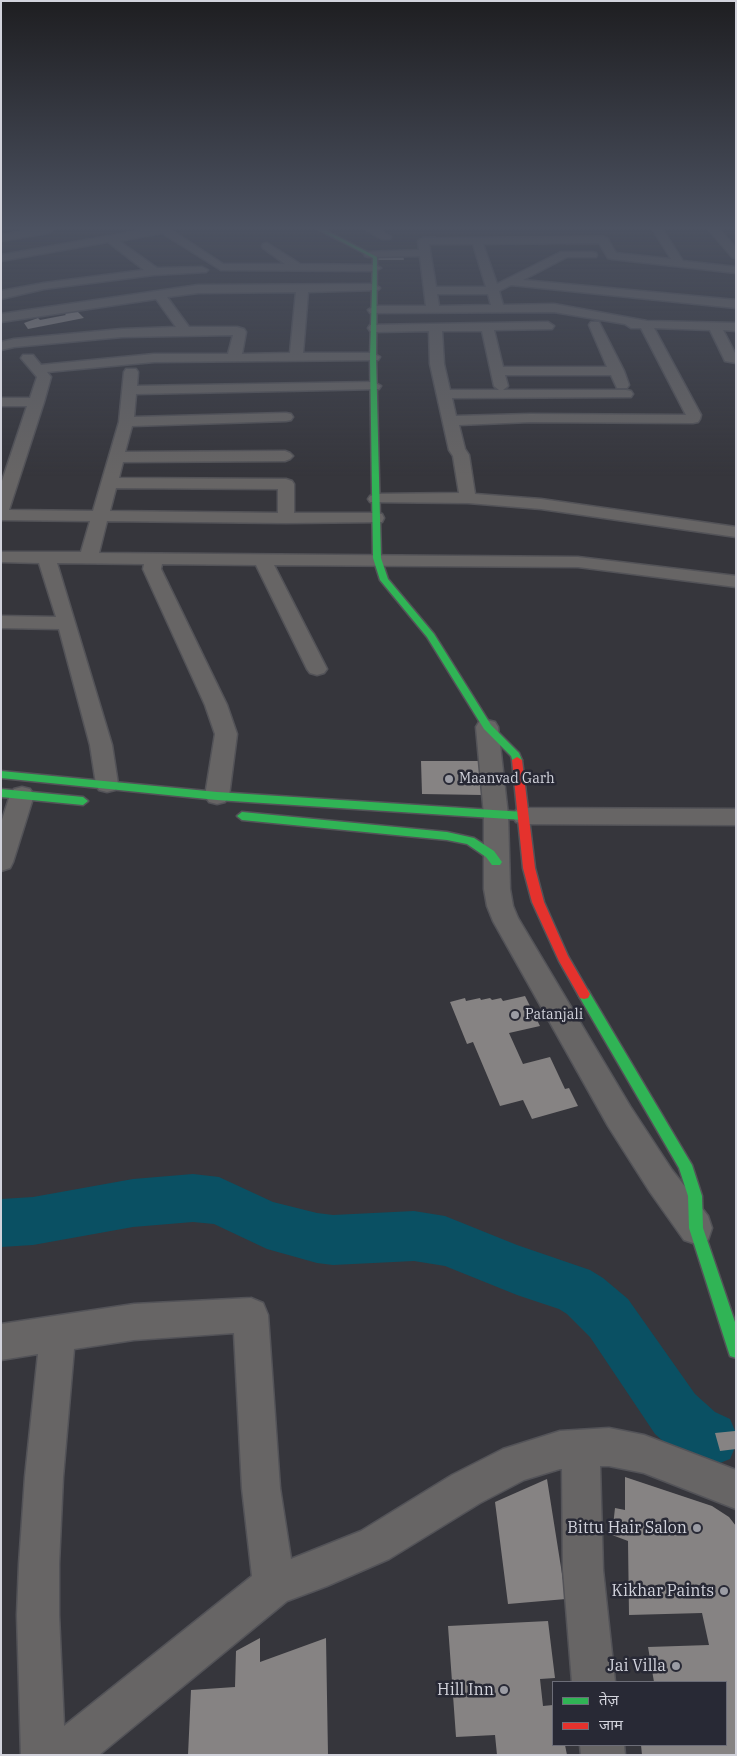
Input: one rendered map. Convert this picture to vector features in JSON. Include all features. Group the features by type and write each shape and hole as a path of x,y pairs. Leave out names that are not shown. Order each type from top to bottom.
{"street":[{"path":"1,318 41,312"},
{"path":"107,312 122,333"},
{"path":"171,312 185,331"},
{"path":"296,358 300,312"},
{"path":"374,312 373,357 377,558 384,580 431,636 487,727 515,755 518,764 531,881 549,930 584,995 685,1165 696,1196 696,1228 736,1350"},
{"path":"576,312 645,324"},
{"path":"374,328 645,324 736,327"},
{"path":"450,421 693,419 694,415 645,324"},
{"path":"595,325 638,419"},
{"path":"487,326 502,393"},
{"path":"435,327 437,364 457,450 461,455 468,498"},
{"path":"715,327 730,358 736,359"},
{"path":"1,328 8,345 44,377 1,510"},
{"path":"8,345 122,333 238,330 240,332 234,358"},
{"path":"36,369 154,358 373,357"},
{"path":"89,557 126,422 132,360"},
{"path":"497,371 617,371"},
{"path":"129,390 374,386"},
{"path":"286,518 284,445 286,417 294,387"},
{"path":"444,394 626,394"},
{"path":"3,404 37,402"},
{"path":"126,422 286,417"},
{"path":"116,457 284,445"},
{"path":"109,483 286,484"},
{"path":"376,499 468,498 541,504 736,532"},
{"path":"1,515 376,518"},
{"path":"1,557 377,558 578,562 736,582"},
{"path":"154,557 152,570 216,705 226,734 217,796"},
{"path":"47,558 101,745 107,784"},
{"path":"262,558 317,669"},
{"path":"1,622 67,623"},
{"path":"487,727 496,815 496,862 499,898 506,921 619,1116 661,1181 696,1228"},
{"path":"1,774 217,796 496,815 736,817"},
{"path":"1,862 11,794 91,802"},
{"path":"229,815 447,836 470,841 490,854 496,862"},
{"path":"1,1342 168,1319 251,1315 261,1488 274,1585"},
{"path":"43,1755 38,1615 39,1564 44,1478 58,1333"},
{"path":"64,1755 274,1585 327,1566 375,1545 466,1489 517,1463 540,1455 581,1448 609,1447 631,1450 736,1490"},
{"path":"581,1448 583,1570 594,1681"}],"building":[{"path":"63,312 78,312 84,318 28,329 24,323 38,318 40,320 66,315"},
{"path":"421,761 480,761 482,795 422,794"},
{"path":"525,996 540,1026 509,1033 523,1064 550,1057 565,1089 569,1088 578,1106 532,1119 523,1100 500,1106 473,1042 467,1044 450,1002 465,998 466,1001 480,998 481,1000 490,998 492,1000 501,998 503,1001"},
{"path":"735,1431 736,1449 720,1451 715,1433"},
{"path":"625,1477 712,1506 729,1517 736,1526 736,1755 642,1755 641,1746 727,1746 727,1681 654,1681 648,1647 709,1645 702,1613 629,1615 628,1541 612,1535 615,1508 625,1510"},
{"path":"547,1479 566,1599 508,1604 495,1502"},
{"path":"548,1621 555,1678 540,1679 543,1706 552,1705 552,1746 565,1746 567,1755 497,1755 495,1735 456,1737 448,1626"},
{"path":"260,1638 260,1662 326,1638 328,1755 188,1755 191,1690 235,1687 236,1651"}],"waterway":[{"path":"1,1223 33,1221 133,1203 193,1198 219,1201 267,1225 317,1238 333,1240 414,1236 445,1241 517,1270 572,1288 585,1296 609,1318 675,1414 695,1432 710,1439"}],"traffic: fast":[{"path":"374,312 377,558 384,580 431,636 487,727 515,755 517,760"},
{"path":"1,774 217,796 524,816"},
{"path":"1,793 83,801"},
{"path":"242,816 447,836 470,841 490,854 496,862"},
{"path":"584,994 685,1165 695,1196 696,1228 736,1350"}],"traffic: jam":[{"path":"517,760 529,868 538,902 563,958 584,994"}],"place":[{"name":"Maanvad Garh","path":"449,779"},
{"name":"Patanjali","path":"515,1015"},
{"name":"Bittu Hair Salon","path":"697,1528"},
{"name":"Kikhar Paints","path":"724,1591"},
{"name":"Jai Villa","path":"676,1666"},
{"name":"Hill Inn","path":"504,1690"}]}
